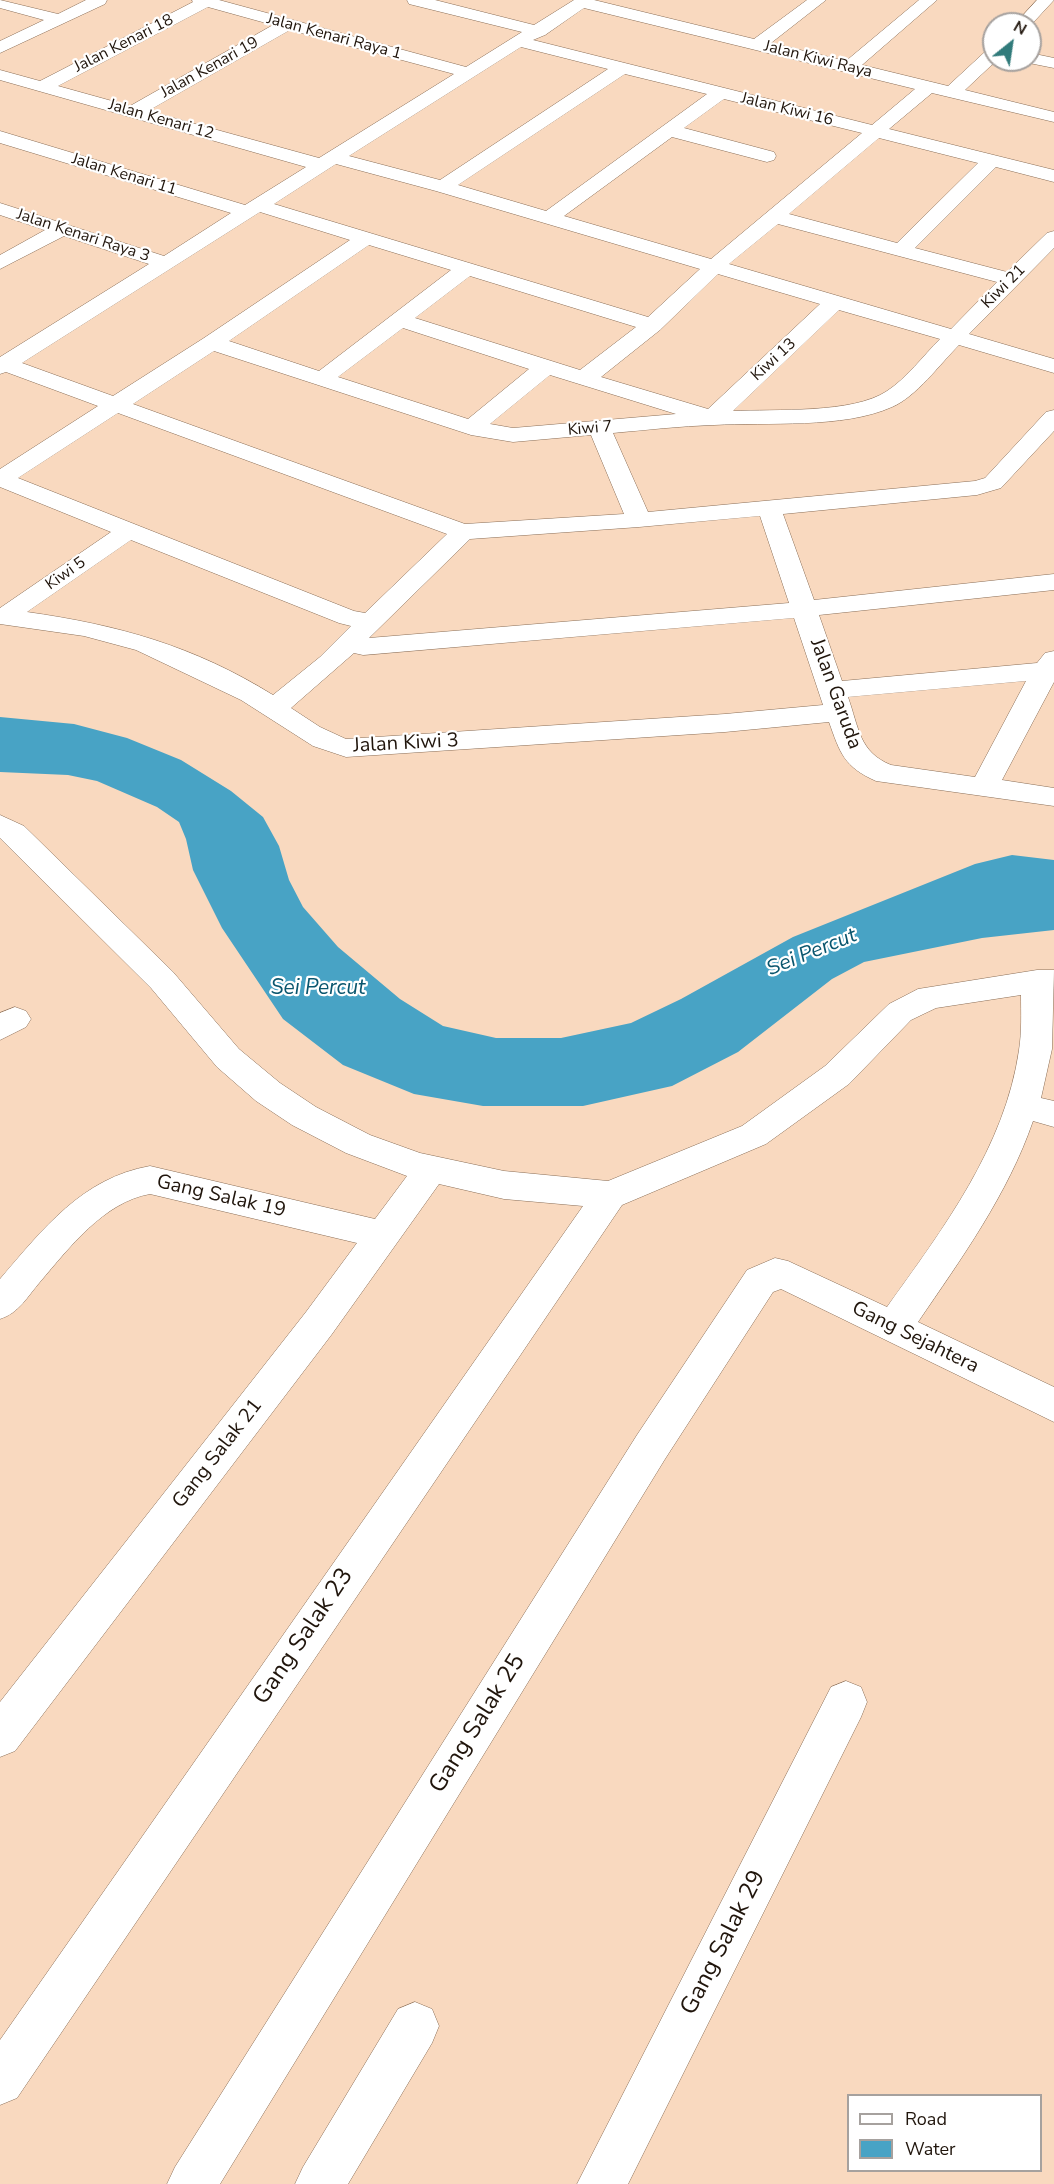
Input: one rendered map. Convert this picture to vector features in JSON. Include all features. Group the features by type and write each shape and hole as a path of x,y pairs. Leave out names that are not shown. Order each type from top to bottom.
{"street":[{"path":"0,48 99,0"},
{"path":"415,0 448,3 539,31"},
{"path":"849,67 929,0"},
{"path":"1034,12 1046,0"},
{"name":"Jalan Kenari Raya 1","path":"203,1 469,73"},
{"name":"Jalan Kenari 18","path":"42,87 203,1"},
{"path":"2,366 584,1"},
{"name":"Jalan Kiwi Raya","path":"584,1 1054,117"},
{"path":"790,2 814,3"},
{"path":"0,3 59,19"},
{"path":"757,45 814,3"},
{"name":"Jalan Kenari 19","path":"132,112 287,24"},
{"name":"Jalan Kiwi 16","path":"520,42 1054,176"},
{"path":"952,92 982,64"},
{"path":"442,187 621,68"},
{"name":"Jalan Kenari 12","path":"0,75 132,112 442,187 1054,366"},
{"path":"584,377 598,369 652,325 714,267 928,87"},
{"path":"549,218 720,93"},
{"path":"669,130 767,156"},
{"name":"Jalan Kenari 11","path":"0,137 252,209 366,238 652,325"},
{"path":"901,250 991,161"},
{"name":"Jalan Kenari Raya 3","path":"0,209 166,263"},
{"path":"776,217 1011,280"},
{"path":"0,263 62,229"},
{"name":"Kiwi 21","path":"955,337 1054,237"},
{"path":"0,479 212,343 366,238"},
{"path":"322,380 466,268"},
{"name":"Kiwi 13","path":"712,418 836,302"},
{"path":"400,320 712,418"},
{"name":"Kiwi 7","path":"212,343 471,428 513,435 712,418 818,415 858,410 883,403 897,395 955,337"},
{"path":"2,366 115,404 463,532 639,520 985,486 993,483 1054,417"},
{"path":"471,428 539,372 549,368"},
{"path":"599,428 639,520"},
{"path":"0,479 348,618 370,622"},
{"name":"Jalan Garuda","path":"769,508 853,751 860,760 886,774 1054,797"},
{"name":"Kiwi 5","path":"2,616 128,531"},
{"path":"273,709 329,663 463,532"},
{"path":"348,644 363,646 805,609 1054,582"},
{"name":"Jalan Kiwi 3","path":"2,616 107,633 164,651 252,695 334,746 353,748 713,724 836,701 1051,668"},
{"path":"984,787 1051,668"},
{"path":"0,825 14,833 162,980 228,1058 268,1092 304,1116 358,1144 432,1169 504,1185 610,1195 754,1135 837,1075 900,1012 929,997 1046,981 1035,1056 1038,1110 985,1188 942,1258 892,1327"},
{"name":"Gang Salak 21","path":"0,1736 319,1323 432,1169"},
{"name":"Gang Salak 19","path":"0,1304 67,1229 115,1190 138,1179 383,1235"},
{"name":"Gang Salak 23","path":"0,2081 409,1483 610,1195"},
{"name":"Gang Sejahtera","path":"775,1273 788,1276 1054,1405"},
{"name":"Gang Salak 25","path":"192,2184 651,1447 760,1281 775,1273"},
{"name":"Gang Salak 29","path":"602,2184 846,1702"},
{"path":"320,2184 415,2026"}],"water":[{"name":"Sei Percut","path":"0,717 74,724 127,738 181,760 231,791 263,817 279,846 289,880 303,907 338,947 400,999 443,1026 496,1038 561,1038 631,1023 681,999 793,937 975,864 1012,855 1054,860 1054,930 982,938 864,962 832,979 738,1052 672,1086 583,1106 483,1106 414,1094 343,1065 283,1019 222,928 193,870 186,839 179,822 157,807 97,781 68,775 0,772"}]}
